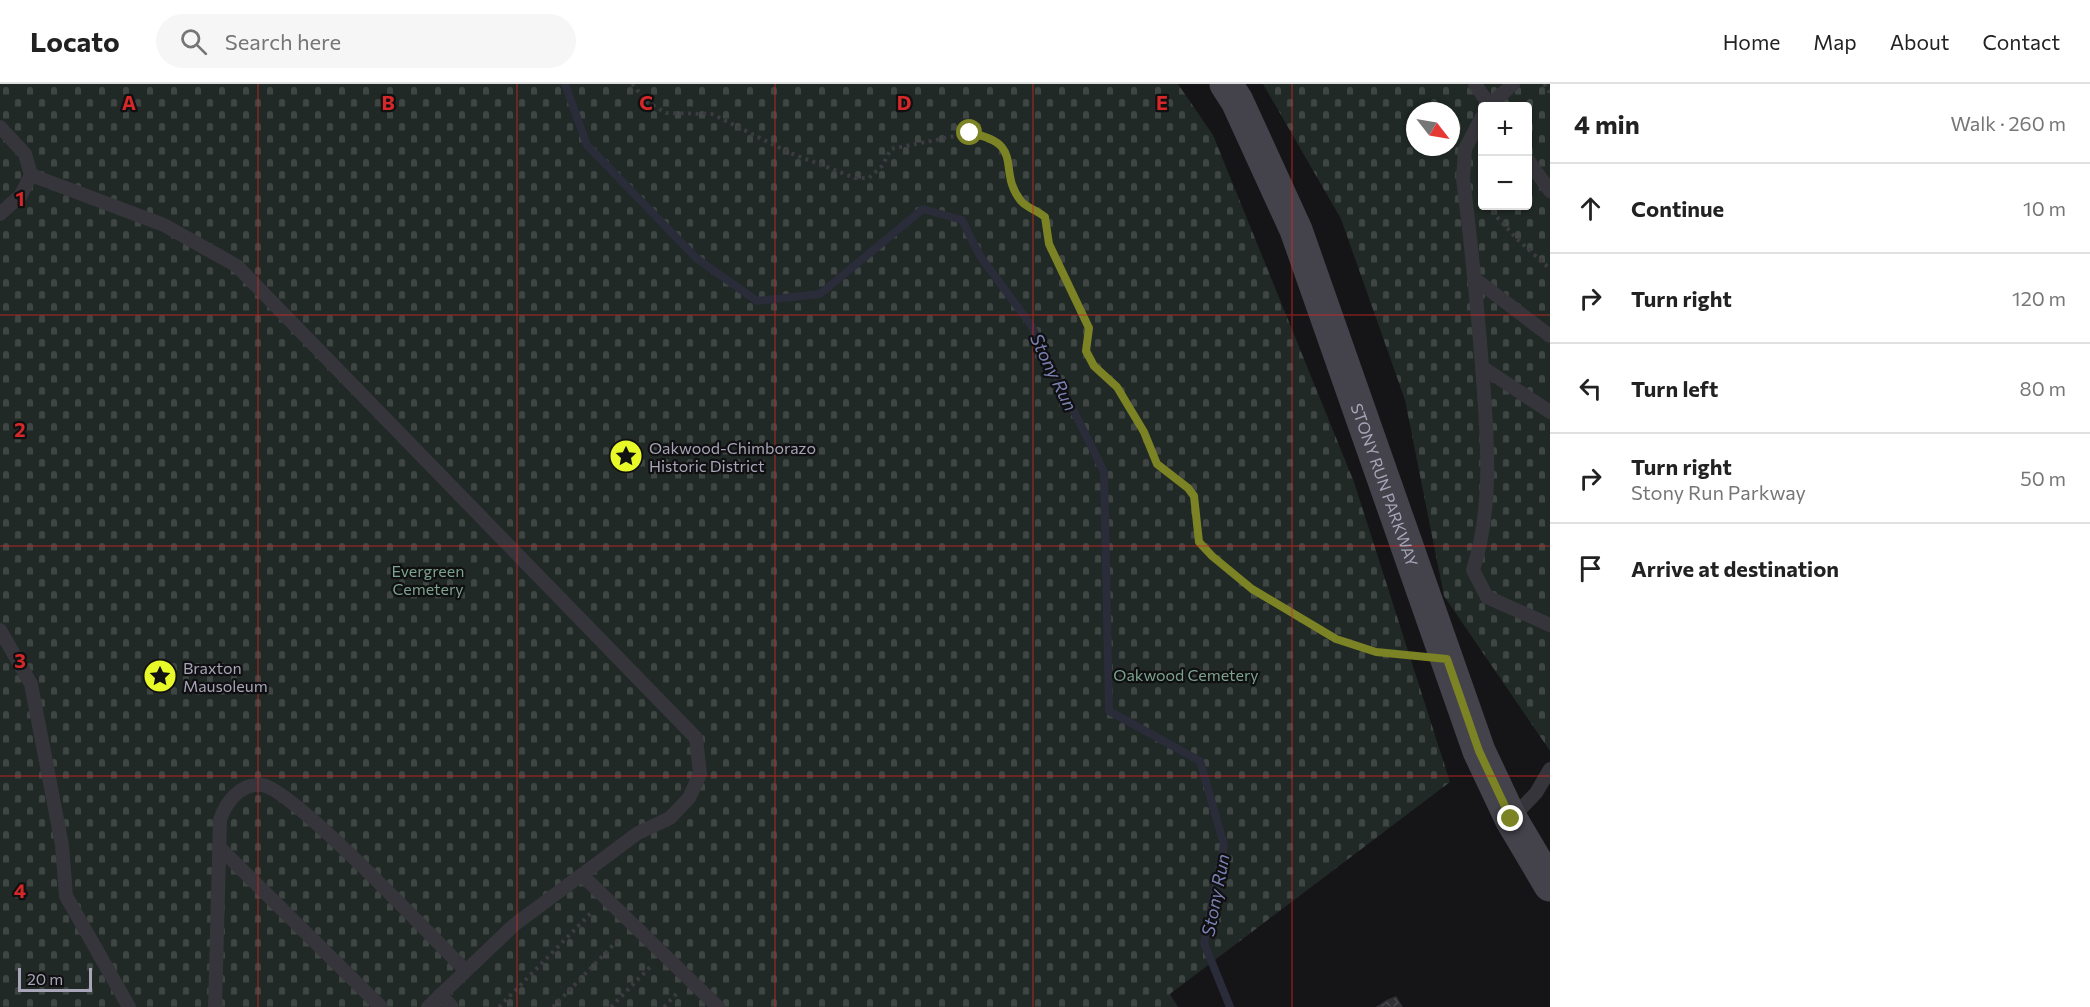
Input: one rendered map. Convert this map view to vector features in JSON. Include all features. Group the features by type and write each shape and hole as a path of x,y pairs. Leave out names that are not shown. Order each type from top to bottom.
{"street":[{"name":"STONY RUN PARKWAY","path":"1226,84 1237,101 1296,230 1479,751 1511,819 1550,885"}],"lane":[{"path":"1475,84 1487,102"},
{"path":"1494,102 1513,84"},
{"path":"1478,125 1465,149 1463,178 1475,279 1482,367 1487,489 1484,531 1473,570 1487,597 1550,625"},
{"path":"0,128 25,154 31,175 21,195 0,214"},
{"path":"1532,167 1550,191"},
{"path":"31,175 164,225 237,266 696,738 700,774 689,798 670,818 638,834 513,926 428,1007"},
{"path":"1475,279 1550,336"},
{"path":"1482,367 1550,412"},
{"path":"0,630 31,684 62,845 66,896 129,1007"},
{"path":"1511,819 1536,793 1550,769"},
{"path":"215,1007 220,820 229,800 250,787 261,785 275,789 308,815 465,970"},
{"path":"219,847 381,1007"},
{"path":"582,875 718,1007"},
{"path":"440,995 452,1007"}],"path":[{"path":"632,84 647,102 666,113 712,114 788,152 855,178 868,177 882,166 891,149 970,133 996,142 1006,152 1011,167 1011,183 1023,203 1045,217 1049,244 1089,328 1086,351 1094,366 1117,387 1144,432 1157,464 1188,488 1194,496 1199,542 1212,556 1252,589 1336,639 1376,652 1447,659"},
{"path":"1544,84 1550,93"},
{"path":"1491,210 1516,238 1550,269"},
{"path":"499,1007 606,898"},
{"path":"553,1007 633,925"},
{"path":"611,1007 663,953"}],"green space":[{"name":"Evergreen Cemetery","path":"0,84 1178,84 1213,135 1354,482 1450,782 1170,994 1178,1007 0,1007"},
{"path":"1263,84 1550,84 1550,751 1444,596 1405,400 1341,219"}],"building":[{"path":"1396,997 1402,1007 1377,1007 1388,1000"}],"waterway":[{"name":"Stony Run","path":"565,84 587,145 696,258 757,301 820,294 923,209 962,220 980,256 1031,325 1104,472 1109,711 1200,761 1224,845 1204,943 1230,1007"}],"place":[{"name":"Oakwood-Chimborazo Historic District","path":"626,456"},
{"name":"Braxton Mausoleum","path":"160,676"}],"route":[{"path":"970,133 985,136 996,142 1006,152 1011,167 1011,183 1023,203 1039,211 1045,217 1049,244 1073,299 1089,328 1086,351 1094,366 1117,387 1144,432 1157,464 1188,488 1194,496 1198,509 1199,542 1212,556 1252,589 1336,639 1358,644 1376,652 1447,659 1479,751 1511,819"}],"park label":[{"name":"Oakwood Cemetery","path":"1186,674"}]}
